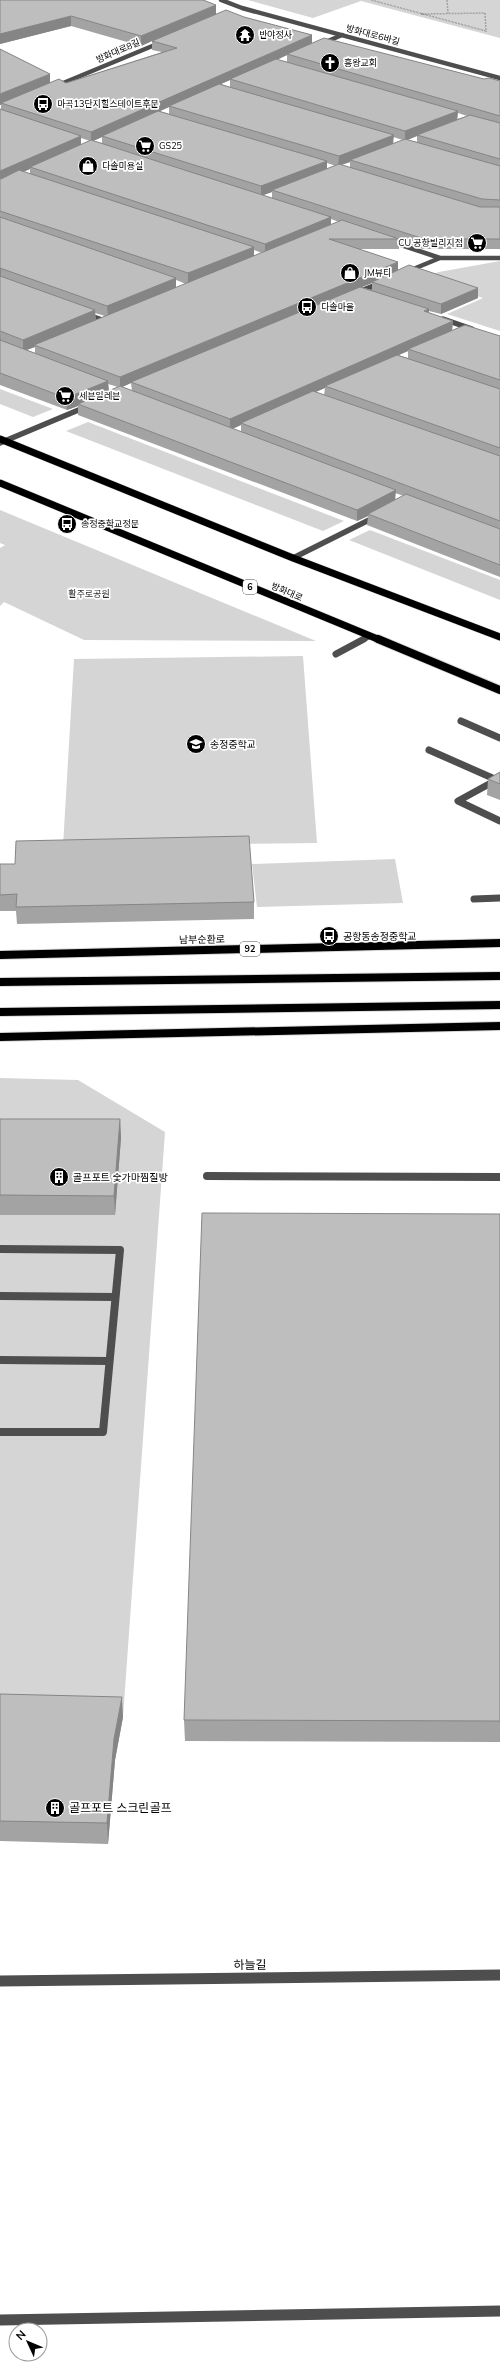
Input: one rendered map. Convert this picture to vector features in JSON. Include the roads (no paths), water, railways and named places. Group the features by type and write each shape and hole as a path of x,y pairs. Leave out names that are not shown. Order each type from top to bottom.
{"main road":[{"path":"2,441 293,558 500,637"},
{"name":"방화대로","path":"0,483 368,637 500,690"},
{"name":"남부순환로","path":"0,955 500,943"},
{"path":"0,982 500,976"},
{"path":"0,1012 500,1005"},
{"path":"0,1037 500,1026"}],"street":[{"name":"방화대로6바길","path":"221,0 242,8 500,78"},
{"path":"235,11 242,8"},
{"path":"315,47 342,35"},
{"name":"방화대로8길","path":"51,88 169,39"},
{"path":"380,238 440,258 500,258"},
{"path":"399,275 440,258"},
{"path":"351,295 386,280"},
{"path":"358,292 366,294"},
{"path":"79,311 108,322"},
{"path":"440,318 478,330"},
{"path":"101,324 115,319"},
{"path":"463,331 470,328"},
{"path":"2,441 92,405"},
{"path":"293,558 385,512"},
{"path":"336,654 368,637"},
{"path":"462,721 500,738"},
{"path":"429,750 498,779"},
{"path":"498,779 458,802 500,821"},
{"path":"474,899 500,898"},
{"path":"207,1176 500,1177"},
{"path":"0,1249 120,1250 103,1432 0,1432"},
{"path":"0,1296 115,1297"},
{"path":"0,1360 110,1361"},
{"name":"하늘길","path":"0,1981 500,1974"},
{"path":"0,2320 500,2311"}],"place":[{"name":"반야정사","path":"245,35"},
{"name":"흥왕교회","path":"330,63"},
{"name":"마곡13단지힐스테이트후문","path":"43,104"},
{"name":"GS25","path":"145,146"},
{"name":"다솔미용실","path":"88,166"},
{"name":"CU 공항빌리지점","path":"477,243"},
{"name":"JM뷰티","path":"350,273"},
{"name":"다솔마을","path":"307,307"},
{"name":"세븐일레븐","path":"65,396"},
{"name":"송정중학교정문","path":"67,524"},
{"name":"송정중학교","path":"196,744"},
{"name":"공항동송정중학교","path":"329,936"},
{"name":"골프포트 숯가마찜질방","path":"59,1177"},
{"name":"골프포트 스크린골프","path":"55,1808"}],"park label":[{"name":"활주로공원","path":"89,594"}]}
